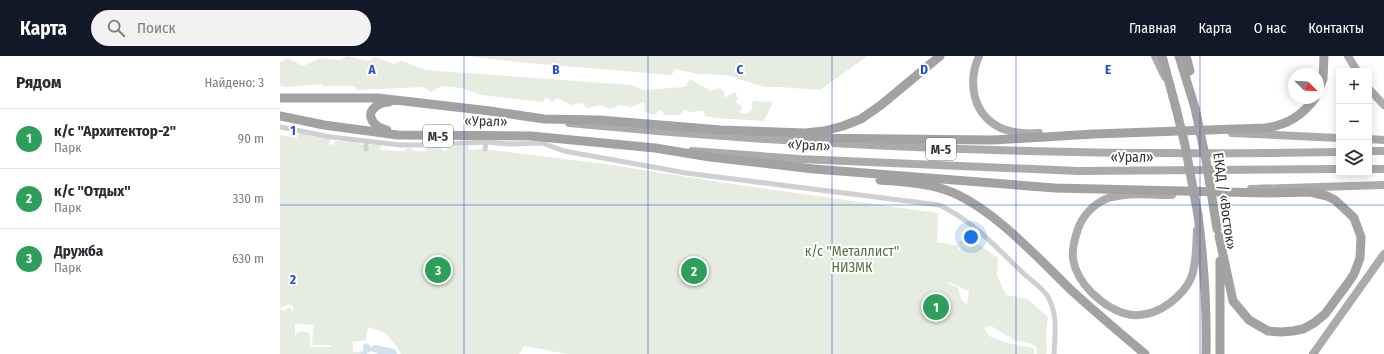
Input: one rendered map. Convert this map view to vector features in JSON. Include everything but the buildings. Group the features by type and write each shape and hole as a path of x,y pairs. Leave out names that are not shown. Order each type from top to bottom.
{"highway":[{"path":"544,120 599,120 721,130 805,133 824,131 843,126 861,118 882,105 940,56"},
{"name":"ЕКАД / «Восток»","path":"1162,56 1174,97 1185,145 1198,215 1205,273 1207,318 1206,354"},
{"name":"ЕКАД / «Восток»","path":"1179,56 1195,108 1206,160 1218,233 1221,282 1220,354"},
{"path":"1186,56 1195,88 1195,108"},
{"path":"1323,68 1324,56"},
{"name":"«Урал»","path":"280,98 360,98 410,101 544,120"},
{"path":"398,135 377,126 372,121 372,110 380,103 410,101"},
{"path":"721,130 792,138 867,140 994,140 1094,134 1265,128 1277,126 1296,118 1304,112 1310,104"},
{"name":"«Урал»","path":"280,116 324,125 398,135 531,136 677,151"},
{"path":"677,151 710,157 814,169 1055,188 1266,193 1310,192 1327,196 1335,200 1349,212 1358,226 1361,237 1360,258 1354,274 1348,283 1325,314 1314,323 1303,329 1293,331 1268,331 1250,320 1233,301 1218,233"},
{"path":"814,169 858,177 927,186 946,190 964,198 1002,226 1108,324 1145,354"}],"main road":[{"path":"979,56 973,73 973,90 979,108 993,124 1004,129 1020,133 1094,134"},
{"path":"1155,56 1174,97"},
{"path":"1348,56 1355,68"},
{"path":"1372,91 1384,105"},
{"name":"«Урал»","path":"544,120 800,142 932,148 1142,153 1254,154 1336,152"},
{"path":"1195,131 1336,138"},
{"path":"1372,139 1384,140"},
{"name":"«Урал»","path":"677,151 706,151 806,159 1063,171 1336,169"},
{"path":"1372,151 1384,151"},
{"path":"1372,169 1384,169"},
{"path":"1230,191 1264,188 1384,185"},
{"path":"1198,215 1195,260 1191,278 1177,298 1156,312 1136,316 1118,312 1110,308 1090,290 1076,271 1073,259 1073,248 1078,226 1082,219 1096,204 1108,198 1121,195 1181,195 1205,192"},
{"path":"1313,354 1384,254"}],"street":[{"path":"280,126 331,137 400,145 486,142 511,144 542,143 564,151 686,173 939,205 954,212 996,246 1048,296 1054,311 1054,354"},
{"path":"366,141 366,149"},
{"path":"485,149 486,142"}],"green space":[{"path":"347,56 368,61 375,57 394,64 402,61 426,70 631,85 643,90 685,87 690,79 711,91 720,88 725,93 724,98 735,92 738,99 735,102 742,106 740,113 746,114 753,109 751,104 754,101 773,102 764,121 715,118 705,116 704,111 688,112 684,109 681,115 665,115 660,110 653,115 645,112 644,102 631,107 620,105 610,109 601,105 587,108 582,103 571,105 557,98 552,102 546,97 543,102 481,95 462,88 442,86 431,92 424,87 358,90 354,86 322,86 322,84 288,87 280,86 280,62 287,58 303,66 320,58 339,60"},
{"path":"467,56 868,56 820,90 764,87 727,75 698,74 674,69 672,75 516,62"},
{"name":"к/с \"Металлист\" НИЗМК","path":"303,132 314,137 325,137 331,140 329,144 334,145 335,141 358,142 364,146 363,148 368,149 369,145 379,144 382,146 379,150 403,151 410,147 414,151 427,151 425,149 438,147 442,149 442,151 446,151 448,148 466,145 469,147 468,150 485,149 605,164 732,184 938,213 937,242 958,246 958,251 962,249 958,242 968,237 998,258 997,275 1006,295 1027,299 1048,317 1046,333 1047,352 1046,354 1037,354 1036,347 1030,343 1016,341 991,326 984,328 989,336 1007,343 1034,348 1034,354 567,354 524,346 519,354 400,354 401,353 386,333 368,327 366,340 351,342 353,343 353,352 359,352 360,354 280,354 280,309 285,311 289,307 293,311 293,306 287,304 288,305 280,308 280,135 297,138 297,135","holes":["948,282 969,291 967,305 961,299 958,288 947,283","295,324 313,325 312,345 332,345 329,347 311,347 309,332 298,332 295,336"]}],"water":[{"path":"367,343 371,347 375,345 395,349 397,354 379,354 371,351 366,354 360,354 359,352 363,351 363,345"}],"place":[{"name":"Дружба","path":"438,270"},
{"name":"к/с \"Отдых\"","path":"694,271"},
{"name":"к/с \"Архитектор-2\"","path":"936,307"}]}
